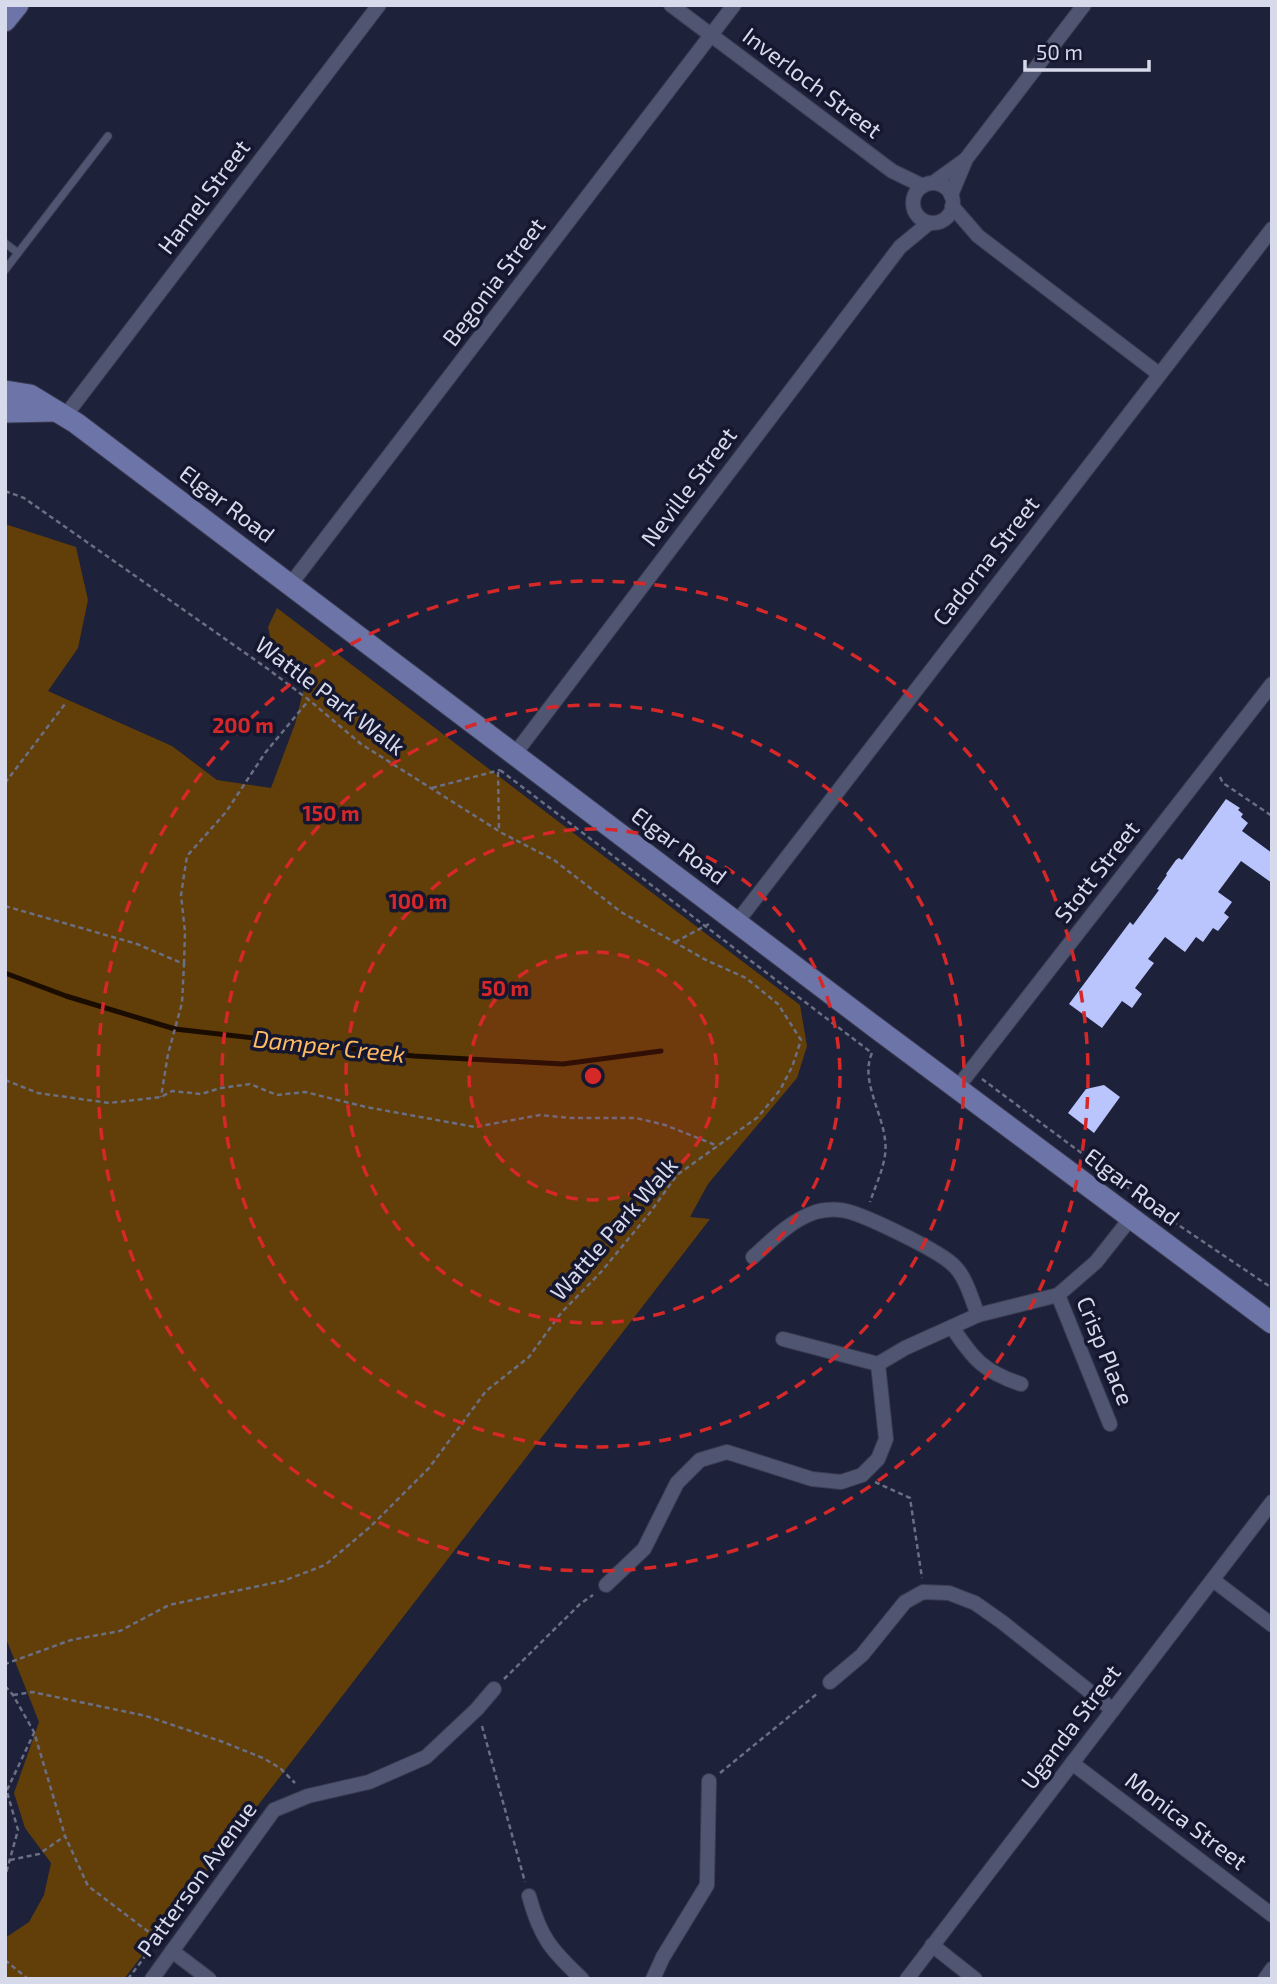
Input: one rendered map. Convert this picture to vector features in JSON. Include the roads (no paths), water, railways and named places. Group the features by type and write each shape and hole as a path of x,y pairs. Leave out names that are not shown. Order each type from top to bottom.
{"main road":[{"path":"5,21 18,5"},
{"name":"Elgar Road","path":"5,391 25,393 60,414 290,586 504,765 732,918 1130,1219 1262,1311 1272,1323"},
{"path":"5,412 60,414"}],"street":[{"name":"Hamel Street","path":"60,414 379,5"},
{"name":"Inverloch Street","path":"671,5 892,172 928,185"},
{"name":"Begonia Street","path":"290,586 734,5"},
{"path":"936,222 947,217 967,159 1084,5"},
{"path":"967,159 914,196 913,205 919,218 978,236"},
{"name":"Inverloch Street","path":"892,172 913,205"},
{"path":"928,185 944,187 978,236 1159,374"},
{"name":"Neville Street","path":"900,247 913,205"},
{"name":"Neville Street","path":"504,765 900,247 936,222"},
{"name":"Cadorna Street","path":"732,918 1272,229"},
{"name":"Stott Street","path":"957,1088 1272,684"},
{"path":"753,1257 788,1226 814,1212 842,1210 865,1218 937,1253 953,1264 966,1283 978,1315"},
{"path":"783,1339 878,1364 905,1348 978,1315 1058,1295 1096,1262 1130,1219"},
{"name":"Crisp Place","path":"1058,1295 1110,1424"},
{"path":"952,1327 970,1356 998,1377 1021,1384"},
{"path":"606,1585 645,1549 677,1483 700,1460 727,1452 812,1479 841,1482 862,1475 878,1459 886,1439 878,1364"},
{"name":"Uganda Street","path":"907,1979 1272,1502"},
{"path":"1213,1580 1272,1625"},
{"path":"830,1682 862,1655 905,1602 923,1592 949,1593 975,1603 1113,1710"},
{"name":"Patterson Avenue","path":"152,1979 274,1810 308,1796 369,1782 426,1757 477,1709 494,1689"},
{"name":"Monica Street","path":"1072,1763 1272,1915"},
{"path":"653,1979 663,1957 707,1885 709,1781"},
{"path":"529,1896 537,1926 556,1955 582,1979"},
{"path":"932,1945 975,1979"},
{"path":"172,1951 209,1979"},
{"path":"1265,1979 1272,1969"}],"lane":[{"path":"5,270 108,136"},
{"path":"5,243 18,253"}],"waterway":[{"name":"Damper Creek","path":"5,973 66,996 175,1029 414,1056 563,1064 661,1051"}]}
